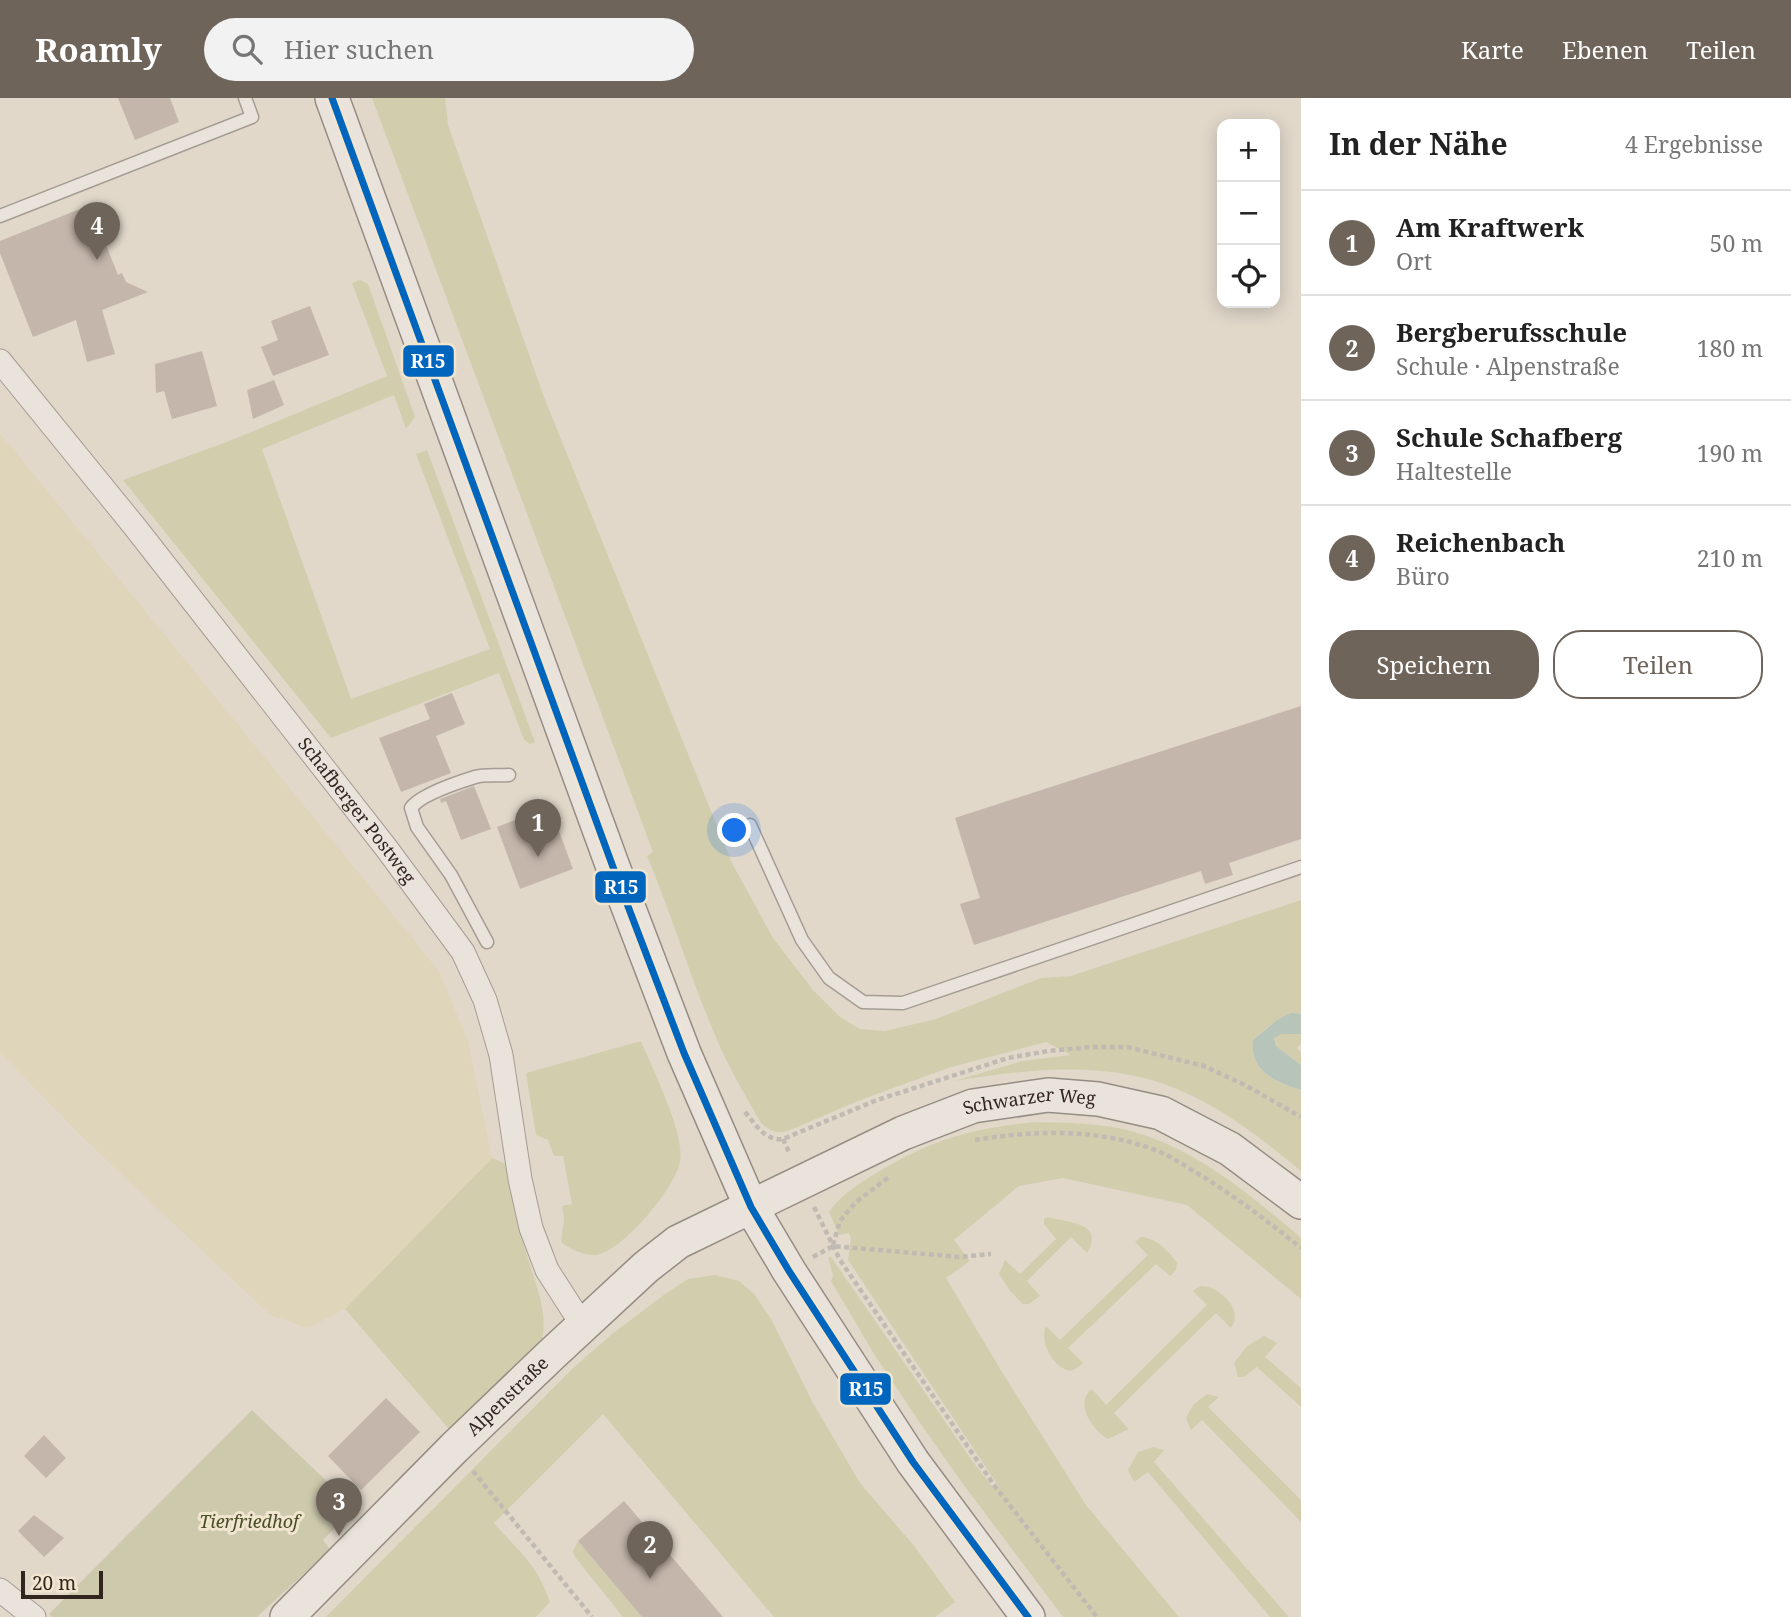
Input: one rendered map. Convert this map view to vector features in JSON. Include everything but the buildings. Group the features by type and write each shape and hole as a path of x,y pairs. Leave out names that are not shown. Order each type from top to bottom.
{"main road":[{"path":"332,98 613,867 684,1053 751,1207 789,1271 913,1462 1028,1617"},
{"name":"Schwarzer Weg","path":"751,1207 903,1133 973,1106 1048,1096 1098,1099 1161,1113 1230,1149 1301,1202"},
{"name":"Alpenstraße","path":"287,1617 454,1448 646,1267 678,1241 751,1207"}],"street":[{"name":"Schafberger Postweg","path":"0,360 135,527 387,849 463,952 485,1000 501,1055 520,1179 531,1228 547,1270 583,1326"},
{"path":"0,1590 34,1617"}],"lane":[{"path":"0,216 252,117 244,98"},
{"path":"487,942 451,875 417,827 411,808 424,797 477,776 509,775"},
{"path":"750,825 802,940 830,978 863,1002 903,1003 1301,867"}],"path":[{"path":"744,1111 764,1134 773,1140 783,1139"},
{"path":"973,1140 1058,1132 1107,1137 1143,1147 1161,1153 1243,1201 1301,1248"},
{"path":"894,1173 855,1203 840,1221 833,1246 994,1485 1097,1617"},
{"path":"833,1246 959,1257 991,1254"},
{"path":"454,1448 592,1617"}],"shaded area":[{"path":"372,98 445,98 448,125 544,397 732,863 773,938 813,990 840,1017 860,1029 885,1031 936,1019 1041,978 1071,976 1301,900 1301,1014 1287,1016 1269,1026 1253,1040 1253,1051 1260,1068 1266,1074 1301,1090 1301,1171 1252,1133 1199,1099 1136,1076 1058,1070 954,1081 1022,1061 1071,1055 1046,1042 948,1068 858,1101 788,1131 773,1131 761,1123 728,1063 699,996 647,856 653,852"},
{"path":"360,280 368,284 415,417 406,429 394,395 262,449 351,699 490,649 416,454 427,450 535,742 530,744 524,740 499,673 331,738 123,480 229,441 387,376 352,283"},
{"path":"0,433 439,971 468,1041 492,1158 345,1309 308,1328 270,1315 80,1135 0,1053"},
{"path":"1291,1013 1301,1014 1301,1034 1281,1034 1274,1038 1276,1046 1301,1065 1301,1090 1266,1074 1260,1068 1253,1051 1253,1040 1277,1020"},
{"path":"1301,1034 1301,1044 1297,1048 1301,1052 1301,1065 1276,1046 1274,1037"},
{"path":"641,1041 673,1119 678,1136 680,1162 669,1187 633,1231 607,1251 596,1255 582,1253 561,1242 564,1219 562,1206 572,1204 563,1156 554,1156 548,1140 536,1135 526,1073"},
{"path":"1037,1122 1118,1128 1166,1144 1188,1154 1227,1179 1301,1238 1301,1299 1187,1205 1063,1178 1019,1186 954,1240 970,1261 946,1278 1002,1372 1086,1505 1179,1617 1063,1617 916,1417 874,1354 831,1281 833,1275 828,1258 831,1257 971,1459 994,1489 999,1487 848,1260 851,1238 849,1233 839,1235 829,1212 842,1197 858,1185 930,1145 990,1128"},
{"path":"492,1158 506,1164 542,1307 543,1331 541,1343 458,1428 448,1428 345,1309"},
{"path":"1048,1217 1082,1226 1092,1236 1091,1243 1087,1253 1071,1237 1027,1281 1040,1296 1029,1304 1023,1304 999,1274 1005,1260 1020,1274 1056,1239 1044,1224 1044,1219"},
{"path":"1141,1237 1152,1240 1166,1250 1177,1263 1176,1270 1170,1276 1156,1264 1068,1348 1083,1363 1072,1370 1062,1368 1048,1352 1044,1338 1046,1326 1060,1340 1148,1255 1135,1242"},
{"path":"715,1275 739,1281 755,1295 771,1319 813,1403 860,1483 915,1547 955,1602 935,1617 774,1617 603,1414 494,1523 526,1559 545,1588 550,1602 536,1617 326,1617 573,1368 665,1294 688,1279"},
{"path":"1200,1286 1215,1290 1228,1300 1235,1314 1231,1328 1216,1313 1114,1413 1129,1429 1108,1439 1096,1430 1087,1416 1084,1401 1087,1395 1092,1389 1106,1405 1207,1305 1193,1291"},
{"path":"1264,1336 1277,1343 1265,1357 1301,1388 1301,1407 1257,1367 1244,1377 1238,1377 1234,1363 1247,1346"},
{"path":"1207,1394 1219,1397 1208,1407 1301,1500 1301,1522 1202,1420 1191,1430 1186,1418 1193,1405"},
{"path":"1153,1447 1164,1450 1154,1462 1289,1617 1270,1617 1148,1472 1134,1482 1128,1470 1138,1452"},
{"path":"578,1541 642,1617 623,1617 575,1557 573,1551"}],"green space":[{"name":"Tierfriedhof","path":"252,1410 355,1508 323,1540 330,1549 257,1617 53,1617 49,1614"}],"transit line":[{"name":"R15","path":"332,98 613,867 684,1053 751,1207 789,1271 913,1462 1028,1617"}],"place":[{"name":"Reichenbach","path":"97,260"},
{"name":"Am Kraftwerk","path":"538,857"},
{"name":"Schule Schafberg","path":"339,1536"},
{"name":"Bergberufsschule","path":"650,1579"}]}
